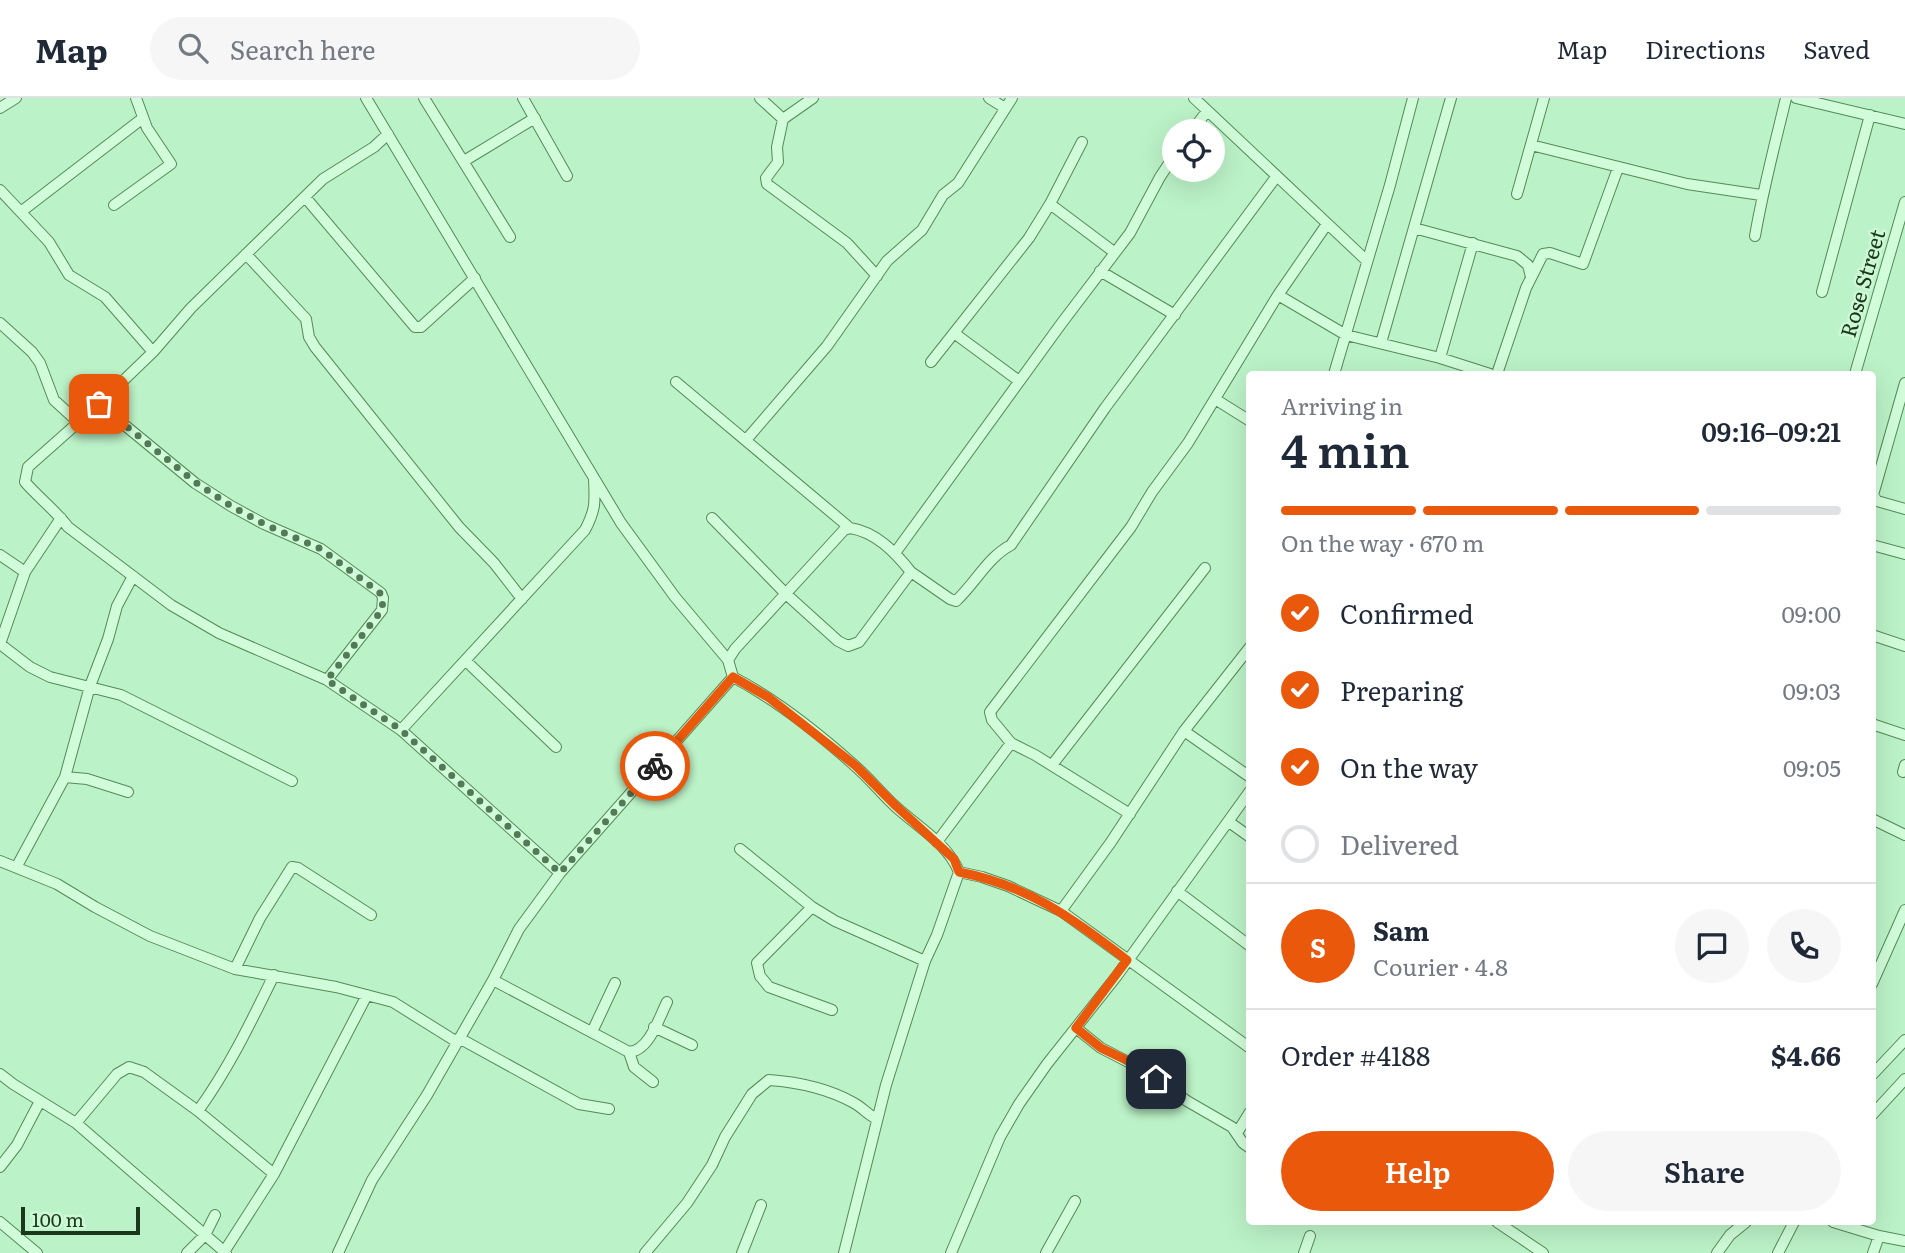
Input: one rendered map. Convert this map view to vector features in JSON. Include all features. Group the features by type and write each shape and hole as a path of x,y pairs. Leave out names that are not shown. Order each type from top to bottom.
{"street":[{"path":"0,108 16,98"},
{"path":"114,205 171,164 147,128 136,98"},
{"path":"366,98 621,523 676,597 728,660 733,677 768,697 856,766 954,859 959,872 942,923 925,961 877,1119 844,1253"},
{"path":"424,98 510,237"},
{"path":"523,98 567,176"},
{"path":"760,98 783,119"},
{"path":"813,98 783,119 777,147 778,162 766,178 767,184 847,243 877,276"},
{"path":"989,98 1004,108"},
{"path":"746,440 827,346 892,256 922,230 943,195 957,183 1012,98"},
{"path":"1194,98 1366,260"},
{"path":"1335,371 1413,98"},
{"path":"1381,343 1451,98"},
{"path":"1517,194 1544,98"},
{"path":"1755,236 1761,195 1786,98"},
{"path":"1796,98 1905,124"},
{"path":"1201,119 1207,111"},
{"path":"1822,292 1870,115"},
{"path":"22,211 143,118"},
{"path":"464,161 535,118"},
{"path":"388,134 323,179 191,308 153,352 28,467 24,482 68,527 171,605 219,633 327,680 401,730 560,873"},
{"path":"931,362 1029,238 1082,142"},
{"path":"1531,145 1687,184 1761,195"},
{"path":"1498,371 1531,277 1543,254 1550,253 1583,264 1618,168"},
{"path":"895,553 1130,233 1162,174"},
{"path":"676,382 850,528 871,535 895,553 911,572 956,601 999,552 1011,545 1105,408 1276,177"},
{"path":"0,190 49,242 69,275 105,297 153,352"},
{"path":"305,197 415,327 421,327 475,278"},
{"name":"Rose Street","path":"1856,371 1905,202"},
{"path":"1050,204 1114,252"},
{"path":"1130,814 1052,765 1011,743 992,720 990,712 1130,527 1215,400 1278,295 1327,224"},
{"path":"1414,228 1523,259 1531,277"},
{"path":"1440,358 1473,243"},
{"path":"246,254 306,319 309,337 315,347 459,527 522,599"},
{"path":"1100,271 1175,316"},
{"path":"1278,295 1346,335 1440,358 1480,371"},
{"path":"0,323 33,352 54,400 77,421"},
{"path":"954,333 1019,382"},
{"path":"1451,371 1454,363"},
{"path":"1876,481 1905,383"},
{"path":"1215,400 1246,419"},
{"path":"99,404 195,482 264,524 321,549 380,593 383,598 382,610 327,680"},
{"path":"401,730 585,530 594,513 594,475"},
{"path":"1876,499 1905,509"},
{"path":"61,518 25,572 0,644 30,667 50,677 121,695 292,780"},
{"path":"712,518 786,594 838,641 848,646 859,642 911,572"},
{"path":"728,660 735,649 844,530 850,528"},
{"path":"1876,546 1905,554"},
{"path":"0,555 25,572"},
{"path":"1052,765 1205,568"},
{"path":"17,866 65,777 90,686 120,599 132,576"},
{"path":"1876,636 1905,646"},
{"path":"1061,911 1130,814 1184,731 1246,652"},
{"path":"466,661 556,747"},
{"path":"338,1253 372,1180 427,1095 519,929 560,873 733,677"},
{"path":"1876,725 1905,735"},
{"path":"1184,731 1246,773"},
{"path":"937,842 1011,743"},
{"path":"65,777 87,779 128,792"},
{"path":"951,1253 1000,1136 1047,1064 1246,797"},
{"path":"1876,821 1905,835"},
{"path":"1229,822 1246,834"},
{"path":"740,849 812,907 849,928 925,961"},
{"path":"0,861 57,884 150,936 235,969 274,975 393,1002 579,1104 609,1109"},
{"path":"235,969 260,918 292,867 298,868 371,915"},
{"path":"959,872 1008,886 1061,911 1246,1045"},
{"path":"1177,891 1246,943"},
{"path":"812,907 757,963 760,976 769,987 832,1010"},
{"path":"1876,975 1905,910"},
{"path":"198,1111 217,1085 238,1048 274,975"},
{"path":"493,980 629,1052 636,1052 643,1046 667,1002"},
{"path":"592,1032 615,983"},
{"path":"0,1074 76,1123 225,1252 274,1174 367,995"},
{"path":"654,1027 692,1045"},
{"path":"1076,1028 1101,1048 1140,1068 1187,1101 1232,1127 1246,1145"},
{"path":"1876,1071 1905,1040"},
{"path":"629,1052 634,1067 653,1082"},
{"path":"76,1123 117,1074 129,1067 144,1072 198,1111 274,1174"},
{"path":"1876,1111 1905,1079"},
{"path":"645,1253 687,1203 752,1094 769,1080 793,1082 834,1095 856,1104 869,1116 877,1119"},
{"path":"0,1167 17,1145 40,1101"},
{"path":"1237,1133 1246,1118"},
{"path":"1045,1253 1075,1201"},
{"path":"742,1253 761,1205"},
{"path":"187,1253 205,1235 215,1215"},
{"path":"0,1222 37,1253"},
{"path":"1501,1225 1543,1253"},
{"path":"1717,1253 1743,1225"},
{"path":"1778,1253 1792,1225"},
{"path":"1843,1225 1905,1241"},
{"path":"1304,1253 1310,1236"},
{"path":"1873,1253 1879,1236"}],"way so far":[{"path":"99,404 195,482 264,524 321,549 380,593 383,598 382,610 327,680 401,730 560,873 655,766"}],"route":[{"path":"655,766 733,677 768,697 856,766 954,859 959,872 1008,886 1050,905 1127,960 1076,1028 1101,1048 1156,1079"}]}
